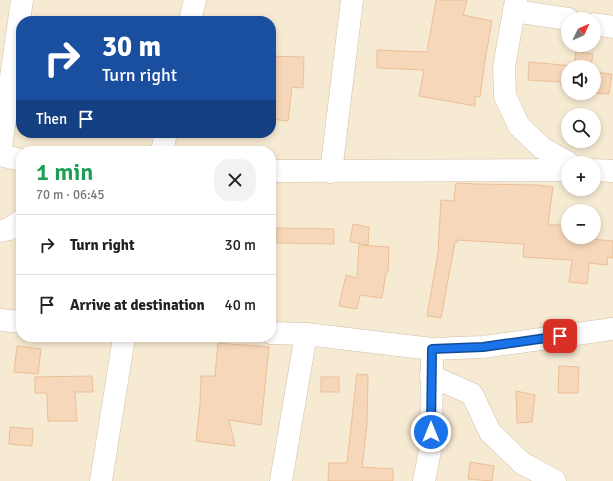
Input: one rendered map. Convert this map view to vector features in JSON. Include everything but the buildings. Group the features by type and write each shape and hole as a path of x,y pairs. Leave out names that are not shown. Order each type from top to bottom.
{"street":[{"path":"19,16 22,0"},
{"path":"191,16 195,0"},
{"path":"331,172 352,0"},
{"path":"561,17 515,5 504,67 505,96 518,126 542,148 561,159"},
{"path":"601,25 613,27"},
{"path":"16,38 2,125 0,155 16,159"},
{"path":"276,171 561,170"},
{"path":"601,170 613,171"},
{"path":"0,231 10,229 16,225"},
{"path":"0,320 16,322"},
{"path":"276,333 306,334 432,349 483,347 613,329"},
{"path":"281,481 306,334"},
{"path":"101,481 123,342"},
{"path":"424,481 431,446 432,349"},
{"path":"431,376 472,394 490,432 522,463 555,481"}],"shaded area":[{"path":"0,0 613,0 613,481 0,481"}],"route":[{"path":"431,432 432,349 483,347 560,336"}]}
